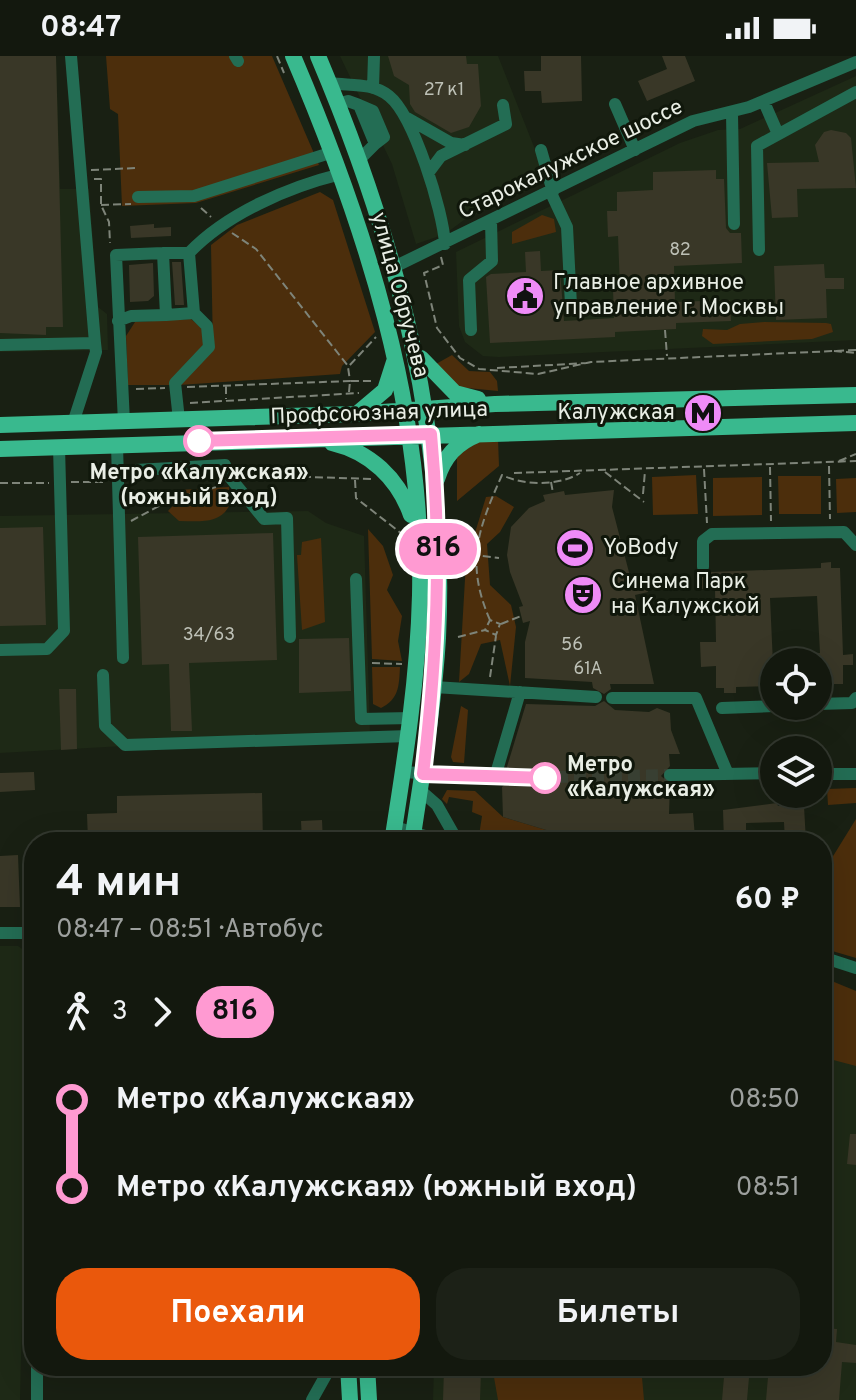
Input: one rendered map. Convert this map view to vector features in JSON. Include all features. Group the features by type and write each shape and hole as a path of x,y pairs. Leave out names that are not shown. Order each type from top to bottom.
{"main road":[{"name":"улица Обручева","path":"293,56 341,174 395,352 405,410 419,605 410,727 394,832"},
{"name":"улица Обручева","path":"318,56 360,159 394,267 417,353 431,434 439,589 434,687 414,832"},
{"path":"354,414 367,409 385,390 395,352"},
{"path":"417,353 455,393 495,404"},
{"name":"Профсоюзная улица","path":"0,425 124,422 178,412 354,414 495,404 856,395"},
{"name":"Профсоюзная улица","path":"0,449 856,423"},
{"path":"436,485 450,453 463,440 484,432"},
{"path":"314,439 359,452 377,464 400,491 414,537"},
{"path":"349,1376 350,1400"},
{"path":"368,1376 369,1400"}],"street":[{"path":"71,56 78,171 96,352 73,423"},
{"path":"373,88 374,56"},
{"name":"Старокалужское шоссе","path":"394,267 442,248 693,121 732,114 856,62"},
{"path":"330,83 373,88 387,94 429,172 444,218 442,248"},
{"path":"759,250 757,146 856,92"},
{"path":"337,104 348,101 359,105 375,144 360,159"},
{"path":"764,102 778,134"},
{"path":"615,104 635,150"},
{"path":"429,172 441,156 506,124 503,105"},
{"path":"398,111 451,143 465,145"},
{"path":"732,114 734,224"},
{"path":"541,150 552,192 567,227 571,305"},
{"path":"134,200 194,196 333,152"},
{"path":"124,422 116,255 189,253 209,232 267,202 341,174"},
{"path":"471,330 469,280 492,261 491,221"},
{"path":"163,253 166,315"},
{"path":"178,412 175,388 181,373 209,347 207,326 194,313 189,253"},
{"path":"118,321 131,316 194,313"},
{"path":"0,345 95,343"},
{"path":"117,445 123,658"},
{"path":"0,650 47,649 64,631 59,447"},
{"path":"118,471 225,465 231,478 264,519 287,518 290,637"},
{"path":"703,567 703,541 712,534 844,532 856,545"},
{"path":"356,579 361,719 410,727"},
{"path":"103,675 105,726 125,745 410,727"},
{"path":"434,687 596,697"},
{"path":"422,782 499,778 520,692"},
{"path":"612,698 696,698 727,772"},
{"path":"832,704 852,703 856,698"},
{"path":"722,708 760,707"},
{"path":"403,772 422,782 452,832"},
{"path":"670,775 760,773"},
{"path":"832,774 856,774"},
{"path":"0,933 24,933"},
{"path":"832,960 856,968"},
{"path":"34,1376 37,1400"},
{"path":"312,1400 325,1376"}],"path":[{"path":"78,171 137,168"},
{"path":"101,179 101,205 109,222 111,252"},
{"path":"101,205 134,200"},
{"path":"196,203 221,226 256,249 348,367 349,393"},
{"path":"424,273 443,265 442,248"},
{"path":"418,263 424,273 437,328 468,365 479,369 830,350 856,352"},
{"path":"665,330 667,358"},
{"path":"348,367 379,334"},
{"path":"496,368 511,375 538,374 591,362"},
{"path":"121,390 380,381"},
{"path":"226,385 226,401"},
{"path":"178,412 226,401 363,393"},
{"path":"838,462 856,454"},
{"path":"514,473 856,461"},
{"path":"829,464 831,532"},
{"path":"770,466 772,533"},
{"path":"704,468 705,517 712,534"},
{"path":"643,494 645,470"},
{"path":"604,471 644,502"},
{"path":"485,630 490,620 476,580 474,556 485,512 502,475 517,482 567,481 581,472"},
{"path":"119,529 170,500 215,489 231,478"},
{"path":"361,480 355,480 356,498 414,537"},
{"path":"550,481 553,493"},
{"path":"459,553 499,558"},
{"path":"490,620 500,624 521,616"},
{"path":"487,690 500,624"},
{"path":"458,637 485,630 496,635"},
{"path":"359,663 407,664"}],"shaded area":[{"path":"0,56 56,56 60,189 89,189 98,307 107,314 108,350 0,352"},
{"path":"106,56 272,56 319,165 196,203 122,206 118,114 110,109"},
{"path":"340,56 498,56 546,177 529,184 530,189 464,220 445,234 416,244 392,164"},
{"path":"856,76 856,340 499,357 483,356 465,342 459,326 456,252 680,143 718,130 740,129"},
{"path":"320,192 333,200 375,332 342,366 340,374 179,385 213,349 211,245 237,225"},
{"path":"542,215 554,219 556,232 512,244 512,232"},
{"path":"191,319 204,330 204,344 170,385 128,385 126,336 135,322"},
{"path":"826,323 831,324 833,332 812,339 713,344 702,336 703,329 727,330 740,324"},
{"path":"452,355 469,371 490,372 497,381 498,391 457,387 436,364"},
{"path":"498,439 499,466 457,501 457,458 470,443"},
{"path":"696,475 698,514 653,515 652,477"},
{"path":"778,476 821,476 821,514 779,514"},
{"path":"762,477 762,515 713,516 713,478"},
{"path":"856,478 856,512 837,513 836,479"},
{"path":"229,487 230,504 215,519 179,521 168,511 182,496 179,490"},
{"path":"496,496 514,507 500,532 487,544 490,585 511,605 516,627 510,686 500,640 481,644 469,674 459,682 466,562 486,497"},
{"path":"308,511 326,523 364,536 370,732 0,753 0,516"},
{"path":"368,529 383,546 393,575 387,590 402,616 398,641 402,661 372,659"},
{"path":"321,538 325,622 302,630 297,555 301,555 302,542"},
{"path":"372,667 400,667 395,696 381,708 373,704"},
{"path":"461,706 468,710 464,763 453,762 451,757"},
{"path":"856,788 856,803 832,805 832,789"},
{"path":"447,790 475,791 503,817 553,832 480,832 482,816 472,812 473,801 449,797 447,804 442,799"},
{"path":"856,819 856,958 832,951 832,858"},
{"path":"0,946 18,946 24,950 24,1238 20,1400 0,1400"},
{"path":"832,981 856,991 856,1066 832,1060"},
{"path":"832,988 856,995 856,1400 433,1400 434,1376 832,1376"},
{"path":"494,1376 642,1376 644,1400 498,1400"}],"building":[{"path":"0,56 56,56 63,327 46,327 46,335 0,333"},
{"path":"388,56 466,56 467,64 478,64 481,106 469,127 451,133 415,112 410,104 409,85 394,76"},
{"path":"541,56 581,56 582,101 542,103 541,91 525,91 524,71 541,71"},
{"path":"662,56 685,56 695,81 647,101 638,81 667,69"},
{"path":"824,132 846,133 851,138 856,188 797,189 798,217 772,218 767,163 819,162 815,145"},
{"path":"716,170 716,179 724,179 726,228 730,233 741,233 742,263 674,266 675,302 730,300 731,321 676,323 676,329 615,332 615,337 490,343 486,277 526,272 525,252 540,251 541,271 560,270 564,321 614,318 613,289 620,289 618,236 608,237 607,211 617,211 617,192 653,190 653,172"},
{"path":"154,224 154,228 171,227 171,236 131,238 130,226"},
{"path":"172,262 181,262 184,305 175,305"},
{"path":"153,263 154,296 148,301 130,302 129,265"},
{"name":"Главное архивное управление г. Москвы","path":"824,264 825,278 844,278 844,289 826,289 827,318 776,320 774,266"},
{"path":"614,490 612,507 631,580 644,577 648,592 635,595 654,684 610,684 611,689 604,694 593,688 592,682 525,678 525,642 530,621 523,623 519,607 523,606 510,572 507,555 511,527 529,508 545,501 543,495 564,491 565,495"},
{"path":"43,527 46,625 0,626 0,528"},
{"path":"273,533 277,660 189,663 192,731 171,731 169,664 142,665 138,537"},
{"path":"831,562 831,568 840,568 843,655 853,654 853,665 843,665 843,684 832,684 832,648 820,648 817,596 770,598 772,648 760,648 760,686 736,687 736,693 724,693 724,688 716,688 716,666 701,667 700,642 716,642 715,588 700,589 700,575 710,572 821,568 821,563"},
{"path":"349,638 351,691 299,693 299,639"},
{"path":"59,689 76,689 77,749 61,750"},
{"path":"604,701 615,710 649,712 657,708 670,713 671,730 680,754 669,754 670,766 661,776 670,784 669,814 693,813 695,832 553,832 503,817 502,787 511,779 506,770 526,704 595,706"},
{"path":"34,772 35,790 0,792 0,773"},
{"path":"262,793 263,832 88,832 87,814 117,813 117,796"},
{"path":"760,805 760,808 804,808 805,832 784,832 784,822 746,823 746,832 724,832 723,810"},
{"path":"322,820 323,832 302,832 301,821"},
{"path":"18,855 20,907 0,907 0,856"},
{"path":"850,1134 856,1134 856,1165 847,1164"},
{"path":"832,1329 837,1329 836,1342 856,1345 856,1363 842,1362 839,1400 766,1400 768,1376 832,1376"},
{"path":"444,1376 481,1376 480,1400 443,1400"},
{"path":"724,1376 749,1376 747,1400 722,1400"}],"tunnel":[{"path":"502,778 670,775"}],"bus line":[{"name":"816","path":"199,441 431,434 438,518 438,638 423,774 545,778"}],"place":[{"name":"Главное архивное управление г. Москвы","path":"525,296"},
{"name":"Калужская","path":"703,413"},
{"name":"Метро «Калужская» (южный вход)","path":"199,441"},
{"name":"YoBody","path":"575,548"},
{"name":"Синема Парк на Калужской","path":"583,595"},
{"name":"Метро «Калужская»","path":"545,778"}]}
